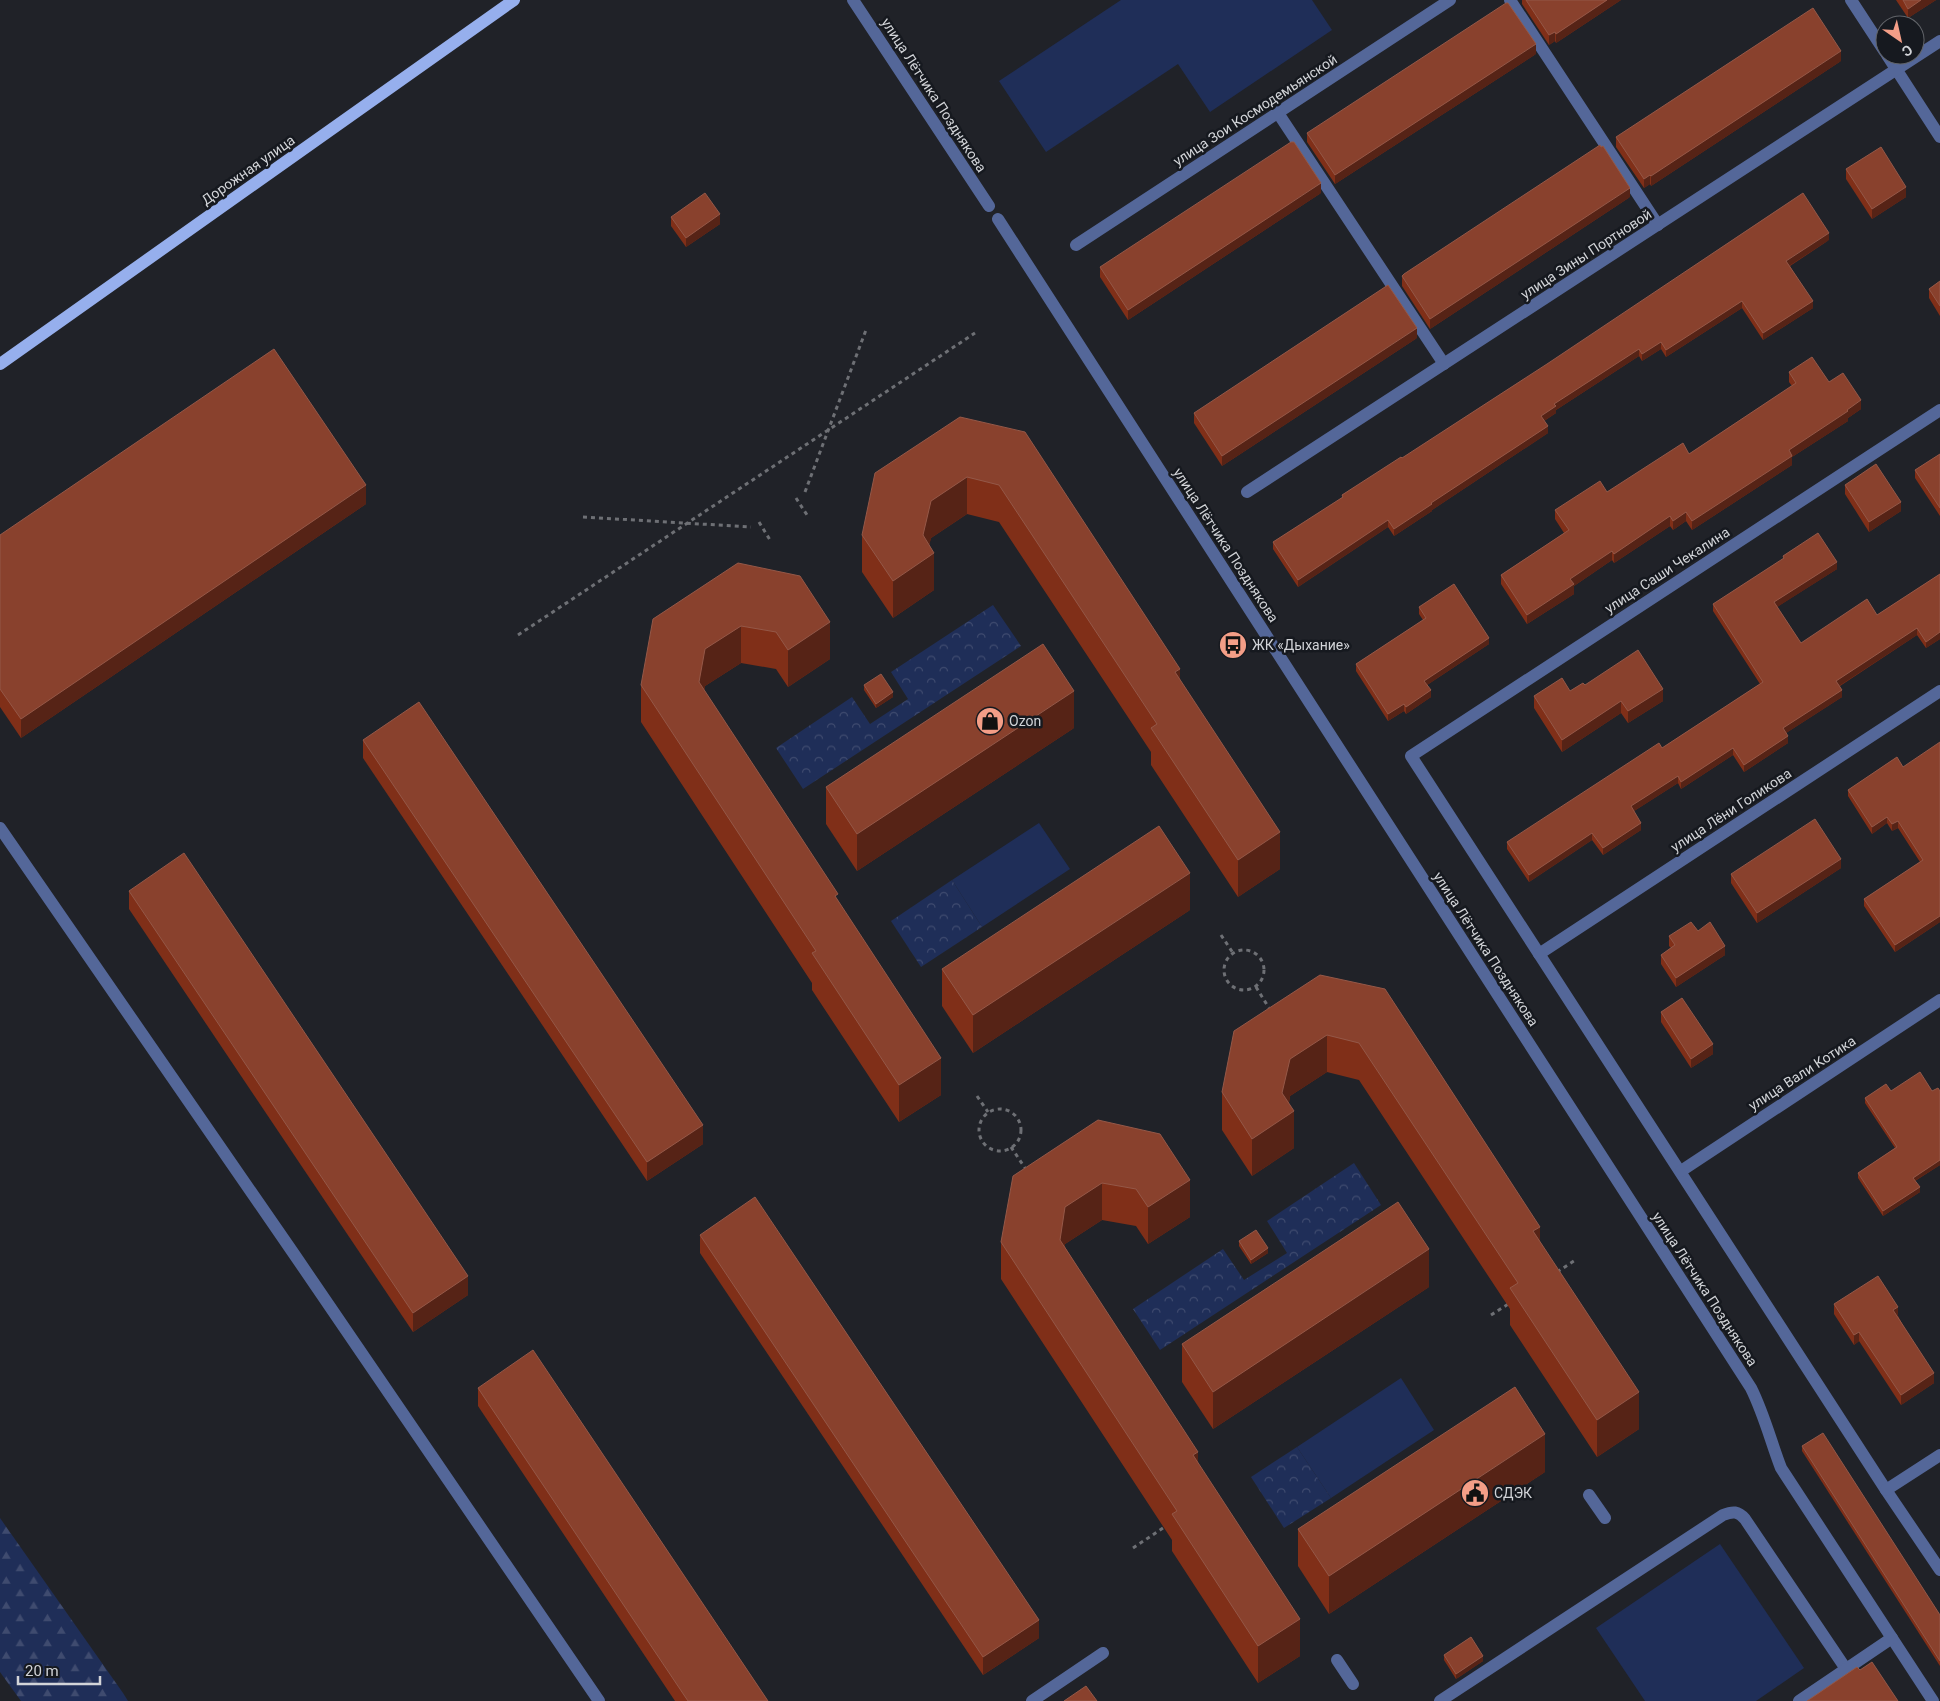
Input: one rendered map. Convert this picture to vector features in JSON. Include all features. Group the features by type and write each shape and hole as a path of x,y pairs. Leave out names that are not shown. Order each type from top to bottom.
{"main road":[{"name":"Дорожная улица","path":"0,364 514,0"}],"street":[{"name":"улица Лётчика Позднякова","path":"853,0 989,206"},
{"name":"улица Зои Космодемьянской","path":"1076,245 1450,0"},
{"path":"1510,0 1658,225"},
{"path":"1850,0 1875,37"},
{"name":"улица Зины Портновой","path":"1247,492 1940,41"},
{"path":"1894,65 1940,137"},
{"path":"1278,113 1444,364"},
{"name":"улица Лётчика Позднякова","path":"998,219 1751,1388 1761,1408 1768,1434 1781,1468 1933,1701"},
{"name":"улица Саши Чекалина","path":"1539,954 1411,756 1940,410"},
{"name":"улица Лёни Голикова","path":"1539,954 1940,691"},
{"path":"0,828 599,1701"},
{"path":"1539,954 1886,1490 1940,1570"},
{"name":"улица Вали Котика","path":"1681,1171 1940,1000"},
{"path":"1886,1490 1940,1455"},
{"path":"1589,1495 1605,1518"},
{"path":"1440,1701 1723,1516 1732,1512 1740,1513 1745,1519 1846,1669"},
{"path":"1800,1701 1892,1638"},
{"path":"1032,1701 1102,1653"},
{"path":"1337,1660 1353,1684"},
{"path":"1457,1690 1464,1701"}],"path":[{"path":"805,492 866,330"},
{"path":"518,635 975,333"},
{"path":"796,498 807,515"},
{"path":"583,517 751,526"},
{"path":"759,522 770,540"},
{"path":"1222,935 1233,953"},
{"path":"1251,950 1259,955 1265,972 1262,980 1256,987 1247,990 1238,989 1230,985 1225,977 1224,968 1226,959 1233,953 1251,950"},
{"path":"1256,987 1269,1008"},
{"path":"977,1096 988,1112"},
{"path":"997,1108 1006,1110 1014,1114 1020,1122 1021,1132 1012,1148 1002,1151 993,1150 985,1145 980,1137 978,1128 981,1118 988,1112 997,1108"},
{"path":"1012,1148 1025,1168"},
{"path":"1553,1274 1576,1259"},
{"path":"1491,1315 1514,1300"},
{"path":"1133,1548 1167,1526"}],"green space":[{"path":"1121,0 1312,0 1332,30 1210,112 1178,64 1046,152 999,81"},
{"path":"993,605 1021,646 803,789 776,748 852,697 870,724 908,699 891,672"},
{"path":"1039,823 1070,869 982,927 952,880"},
{"path":"952,880 982,927 921,967 891,921"},
{"path":"1354,1163 1381,1205 1160,1350 1133,1309 1223,1249 1244,1280 1287,1253 1267,1221"},
{"path":"1401,1378 1434,1430 1331,1498 1297,1447"},
{"path":"1297,1447 1331,1498 1284,1528 1251,1477"},
{"path":"0,1518 128,1701 21,1701 0,1672"},
{"path":"1720,1544 1804,1668 1756,1701 1645,1701 1596,1628"}],"building":[{"path":"1526,0 1607,0 1556,34 1555,32 1549,35"},
{"path":"1903,0 1921,0 1908,9"},
{"path":"1508,3 1536,44 1335,175 1307,133"},
{"path":"1813,8 1841,51 1644,179 1616,137"},
{"path":"1291,142 1294,142 1321,183 1128,310 1100,267"},
{"path":"1600,145 1601,147 1603,146 1630,188 1430,319 1402,276"},
{"path":"1881,147 1906,187 1872,209 1846,169"},
{"path":"705,193 720,214 686,238 671,217"},
{"path":"1803,193 1829,233 1786,261 1813,301 1763,333 1742,301 1666,350 1661,342 1642,354 1639,349 1554,404 1556,406 1541,416 1548,426 1394,529 1388,520 1298,580 1273,542 1343,497 1342,495 1547,364"},
{"path":"1940,281 1940,306 1929,289"},
{"path":"1388,285 1417,328 1222,456 1194,413"},
{"path":"274,349 366,485 21,719 0,689 0,535"},
{"path":"1812,357 1829,382 1843,373 1861,400 1848,411 1789,450 1792,456 1692,521 1686,512 1673,521 1670,516 1614,554 1612,551 1570,579 1574,584 1527,615 1501,575 1569,530 1555,510 1600,481 1607,492 1683,443 1689,454 1796,383 1789,372"},
{"path":"960,417 1025,432 1180,669 1175,672 1280,832 1238,860 1151,728 1157,724 999,485 967,477 931,501 923,535 934,553 893,581 862,535 875,473"},
{"path":"1940,454 1940,508 1915,470"},
{"path":"1876,464 1901,502 1869,522 1845,485"},
{"path":"1818,533 1837,562 1774,602 1801,643 1867,599 1877,615 1940,574 1940,632 1926,642 1917,628 1836,681 1842,690 1783,728 1788,736 1744,765 1733,748 1681,782 1678,776 1631,806 1641,823 1603,848 1592,833 1529,875 1507,842 1659,743 1662,748 1763,682 1713,604 1784,558 1783,556"},
{"path":"738,563 800,576 830,622 788,650 776,632 741,626 705,649 699,682 838,894 835,896 941,1058 899,1085 812,953 816,951 641,685 653,619"},
{"path":"1454,584 1489,638 1424,681 1431,690 1406,707 1404,704 1388,714 1356,664 1426,618 1419,607"},
{"path":"1043,644 1074,691 857,834 826,787"},
{"path":"1638,650 1663,689 1628,711 1621,701 1562,740 1534,696 1562,678 1570,691 1583,683 1585,685"},
{"path":"881,674 893,692 876,704 864,685"},
{"path":"419,702 703,1125 647,1162 363,740"},
{"path":"1940,742 1940,916 1895,945 1864,899 1923,860 1898,821 1892,824 1887,817 1872,827 1848,790 1897,757 1903,767"},
{"path":"1815,819 1841,859 1757,913 1731,874"},
{"path":"1159,826 1190,873 973,1015 942,969"},
{"path":"184,853 468,1276 413,1313 129,891"},
{"path":"1691,922 1698,931 1710,922 1725,946 1676,978 1661,955 1675,945 1669,936"},
{"path":"1320,975 1385,989 1540,1227 1533,1231 1639,1392 1597,1420 1510,1288 1518,1283 1359,1043 1327,1035 1290,1059 1282,1093 1294,1111 1252,1139 1222,1092 1234,1031"},
{"path":"1682,998 1713,1044 1691,1059 1661,1012"},
{"path":"1920,1072 1932,1091 1938,1088 1940,1091 1940,1160 1913,1178 1920,1187 1883,1211 1858,1173 1897,1147 1865,1098 1886,1084 1891,1091"},
{"path":"1098,1120 1160,1134 1190,1180 1148,1207 1136,1189 1102,1183 1065,1207 1060,1240 1198,1452 1193,1455 1300,1619 1258,1646 1172,1514 1177,1511 1001,1242 1013,1176"},
{"path":"755,1197 1039,1620 983,1657 700,1235"},
{"path":"1398,1202 1429,1249 1213,1392 1182,1344"},
{"path":"1256,1230 1268,1248 1251,1260 1239,1241"},
{"path":"1878,1276 1898,1307 1893,1310 1934,1373 1901,1395 1859,1332 1854,1335 1834,1304"},
{"path":"533,1350 768,1701 688,1701 478,1388"},
{"path":"1515,1387 1545,1434 1329,1576 1298,1529"},
{"path":"1823,1433 1940,1615 1940,1661 1802,1446"},
{"path":"1471,1637 1483,1656 1456,1674 1444,1655"},
{"path":"1872,1662 1898,1701 1807,1701 1857,1667 1860,1670"},
{"path":"1086,1686 1097,1701 1064,1701"}],"place":[{"name":"ЖК «Дыхание»","path":"1233,645"},
{"name":"Ozon","path":"990,721"},
{"name":"СДЭК","path":"1475,1493"}]}
